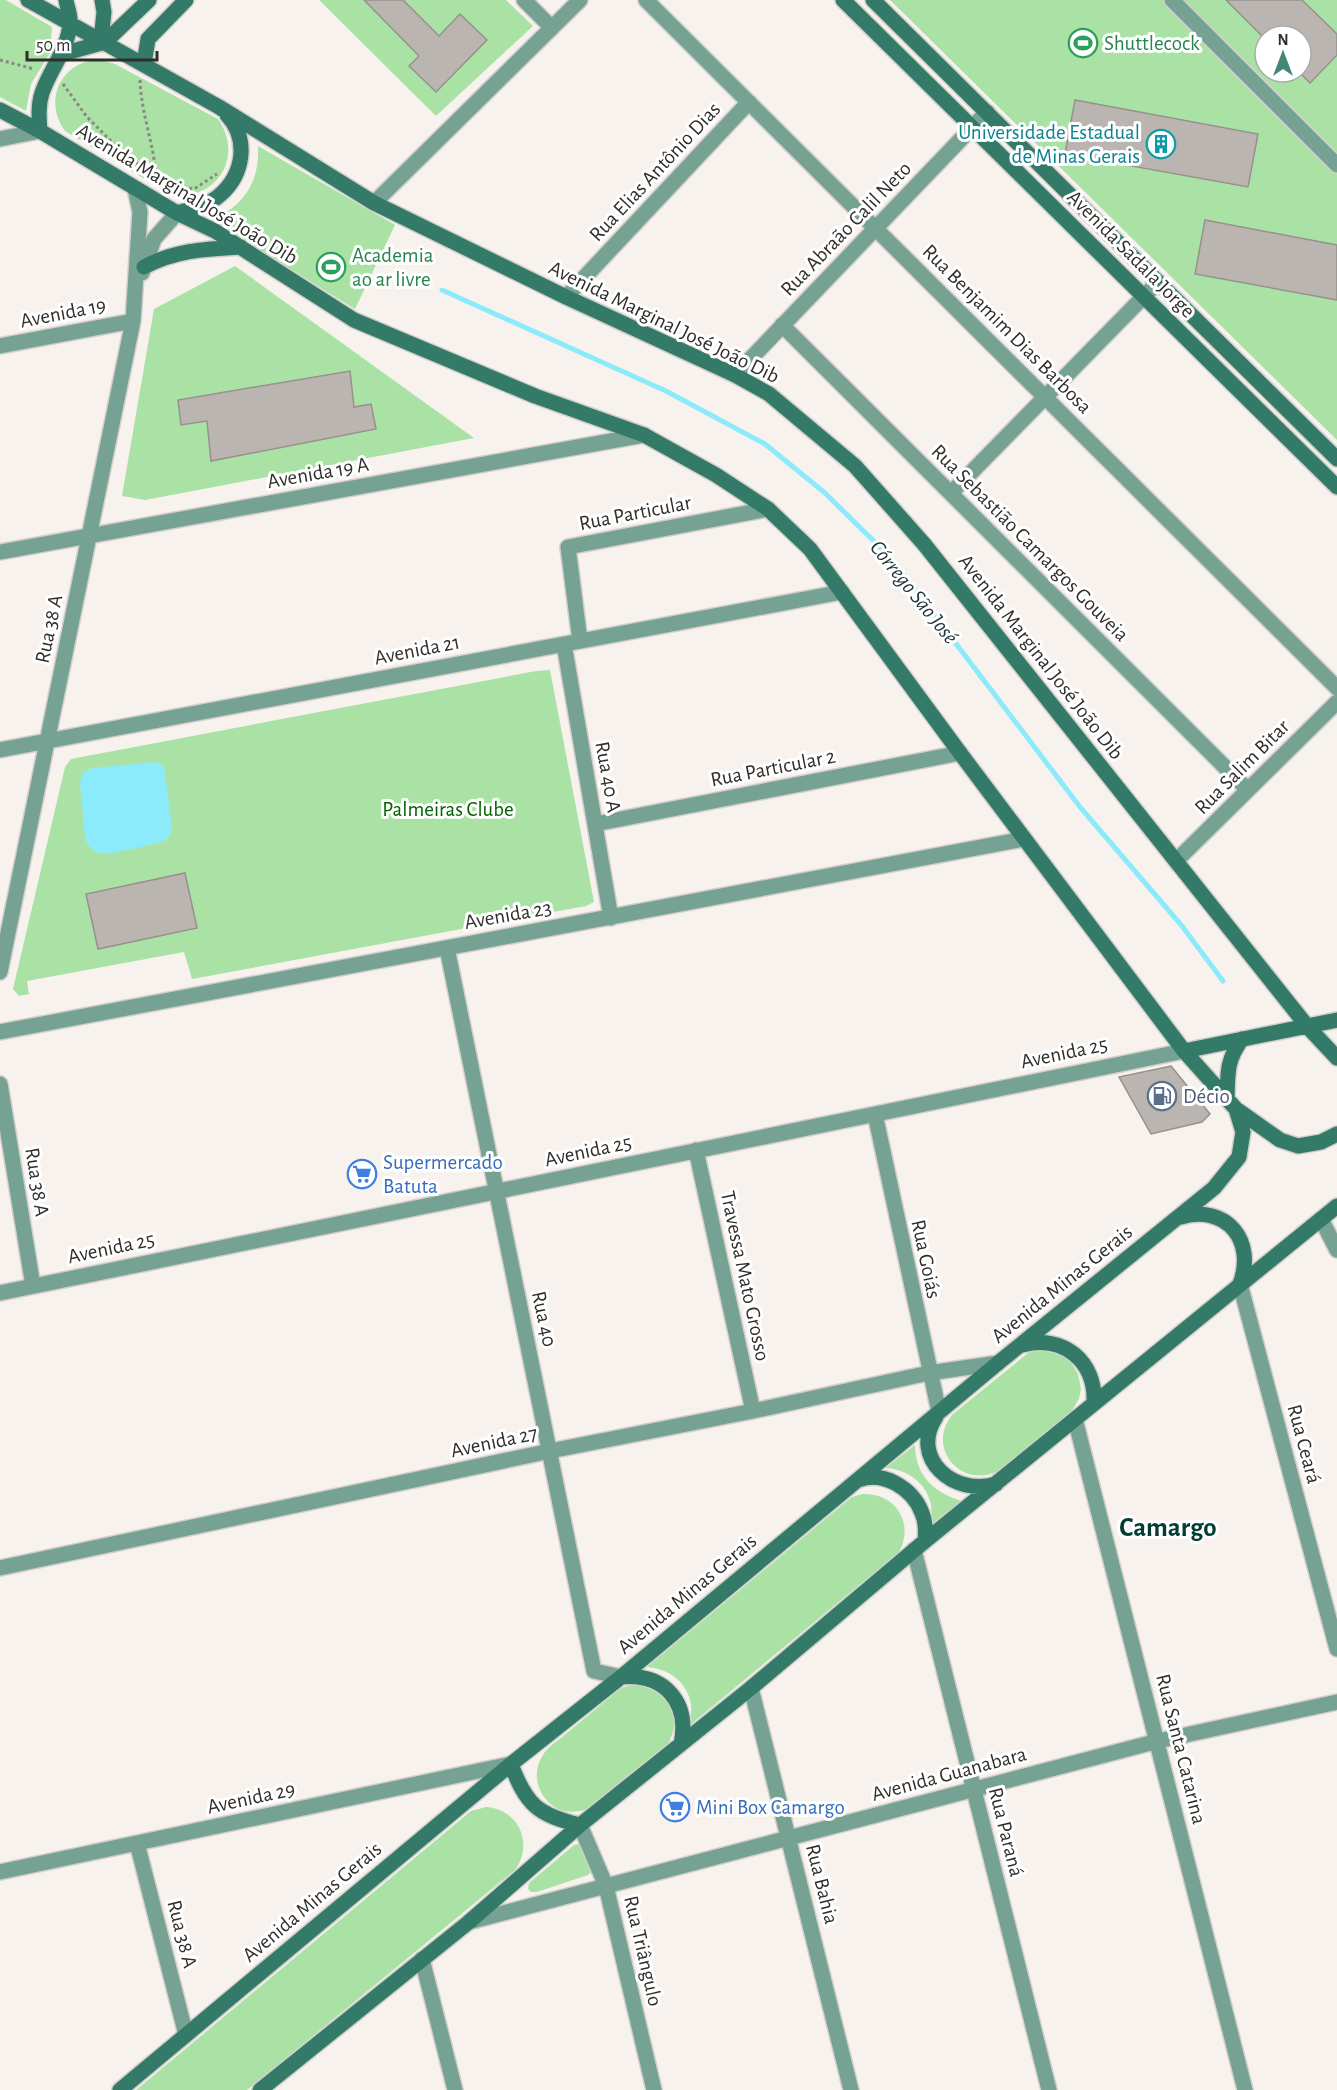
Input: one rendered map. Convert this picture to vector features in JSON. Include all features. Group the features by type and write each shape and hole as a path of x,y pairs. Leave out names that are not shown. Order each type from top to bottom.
{"main road":[{"name":"Avenida Marginal José João Dib","path":"28,0 219,107 374,203 566,297 735,375 769,394 855,466 924,544 1307,1026 1337,1058"},
{"path":"40,130 41,95 62,54 70,22 66,0"},
{"path":"102,0 103,41"},
{"path":"62,54 103,41 149,0"},
{"path":"144,64 148,39 186,0"},
{"name":"Avenida Sadala Jorge","path":"843,0 1337,488"},
{"name":"Avenida Sadala Jorge","path":"873,0 1337,459"},
{"path":"177,213 192,209 219,196 239,171 242,155 240,135 231,120 219,107"},
{"name":"Avenida Marginal José João Dib","path":"0,110 40,130 177,213 215,231 354,320 535,396 644,435 716,475 768,509 810,549 1184,1051 1232,1104 1280,1140 1298,1146 1321,1142 1337,1134"},
{"path":"144,267 174,254 240,247"},
{"path":"1184,1051 1337,1020"},
{"name":"Avenida Minas Gerais","path":"120,2090 510,1764 621,1677 998,1363 1215,1188 1239,1157 1243,1132 1232,1104 1228,1072 1231,1054 1242,1040"},
{"path":"260,2090 469,1922 580,1825 751,1688 920,1545 1337,1206"},
{"path":"1178,1218 1193,1214 1208,1215 1222,1220 1233,1229 1242,1241 1246,1256 1245,1270 1240,1284"},
{"path":"1022,1344 1050,1342 1075,1354 1091,1376 1094,1403"},
{"path":"939,1412 928,1434 928,1447 939,1470 949,1479 967,1486 987,1487 999,1483"},
{"path":"854,1482 867,1477 881,1478 894,1482 906,1490 915,1500 926,1527 920,1545"},
{"path":"621,1677 648,1678 661,1684 671,1693 679,1704 683,1717 684,1731 681,1744"},
{"path":"510,1764 518,1784 533,1804 553,1818 580,1825"}],"street":[{"path":"524,0 552,28"},
{"path":"374,203 580,0"},
{"name":"Rua Benjamim Dias Barbosa","path":"646,0 1337,688"},
{"path":"1172,0 1337,165"},
{"name":"Rua Elias Antônio Dias","path":"566,297 749,102"},
{"name":"Rua Abraão Calil Neto","path":"735,375 987,112"},
{"path":"0,138 40,130"},
{"name":"Rua 38 A","path":"0,972 133,321 141,212 135,189"},
{"name":"Rua 38 A","path":"136,293 154,239 177,213"},
{"path":"951,493 1158,282"},
{"name":"Avenida 19","path":"0,346 133,321"},
{"name":"Rua Sebastião Camargos Gouveia","path":"782,325 1248,790"},
{"name":"Avenida 19 A","path":"0,552 644,435"},
{"name":"Rua Particular","path":"580,641 568,547 768,509"},
{"name":"Avenida 21","path":"0,750 842,592"},
{"name":"Rua 40 A","path":"564,644 611,918"},
{"name":"Rua Salim Bitar","path":"1176,861 1337,702"},
{"name":"Rua Particular 2","path":"595,824 960,753"},
{"name":"Avenida 23","path":"0,1032 1024,839"},
{"name":"Rua 40","path":"447,948 594,1671 621,1677"},
{"name":"Avenida 25","path":"0,1293 1184,1051"},
{"name":"Rua 38 A","path":"0,1084 33,1286"},
{"name":"Rua Goiás","path":"874,1114 939,1412"},
{"name":"Travessa Mato Grosso","path":"696,1150 753,1412"},
{"path":"1321,1219 1337,1250"},
{"name":"Rua Ceará","path":"1240,1284 1337,1648"},
{"name":"Avenida 27","path":"0,1568 550,1451 753,1412 929,1373 998,1363"},
{"name":"Rua Santa Catarina","path":"1075,1419 1245,2090"},
{"name":"Rua Paraná","path":"920,1545 974,1789 1049,2090"},
{"name":"Rua Bahia","path":"751,1688 851,2090"},
{"name":"Avenida Guanabara","path":"469,1922 1158,1741 1337,1702"},
{"name":"Avenida 29","path":"0,1872 510,1764"},
{"name":"Rua Triângulo","path":"580,1825 606,1886 654,2090"},
{"name":"Rua 38 A","path":"137,1843 186,2034"},
{"path":"422,1959 455,2090"}],"path":[{"path":"0,60 36,70"},
{"path":"144,64 140,81 145,119 155,157 156,177 153,199"},
{"path":"63,83 95,124 124,154 163,182 194,189 218,172"}],"green space":[{"path":"0,0 6,0 52,27 50,53 31,84 26,111 0,97"},
{"path":"319,0 506,0 533,26 436,116"},
{"path":"890,0 1337,0 1337,440"},
{"path":"100,60 115,64 218,119 225,133 228,147 227,160 214,183 189,195 173,196 65,131 58,119 55,107 60,84 66,74 75,67"},
{"name":"Academia ao ar livre","path":"258,146 395,225 355,309 211,220 233,208 248,191 256,170"},
{"path":"235,266 474,438 145,500 122,496 154,309"},
{"name":"Palmeiras Clube","path":"550,670 594,902 586,906 192,979 184,952 27,981 29,994 19,996 13,989 65,767 71,759"},
{"path":"1048,1350 1062,1355 1070,1361 1078,1374 1081,1389 1079,1399 1071,1412 998,1471 984,1475 971,1475 960,1470 951,1462 945,1451 943,1439 945,1426 953,1414 1028,1353"},
{"path":"915,1445 922,1474 935,1488 962,1501 930,1525 931,1504 922,1486 907,1474 886,1468"},
{"path":"862,1494 884,1498 899,1511 905,1530 899,1552 691,1724 689,1697 682,1683 670,1674 647,1667 852,1497"},
{"path":"631,1685 653,1690 662,1695 668,1703 674,1722 673,1733 668,1744 592,1807 571,1812 556,1808 542,1794 537,1781 538,1768 543,1755 621,1688"},
{"path":"486,1807 498,1809 507,1814 520,1830 523,1849 521,1860 515,1870 247,2090 136,2090 471,1811"},
{"path":"574,1845 583,1845 591,1872 588,1875 537,1892 531,1892 528,1889 529,1883"}],"water":[{"path":"156,762 164,767 172,829 169,836 165,840 116,852 102,854 95,851 89,846 85,837 80,782 83,772 93,768"}],"building":[{"path":"364,0 403,0 439,36 460,14 487,40 436,92 409,66 419,56"},
{"path":"1226,0 1302,0 1337,34 1337,55 1313,80 1313,24 1253,24 1253,27"},
{"name":"Universidade Estadual de Minas Gerais","path":"1075,100 1258,134 1248,187 1065,154"},
{"path":"1205,220 1337,245 1337,300 1195,274"},
{"path":"350,371 354,407 371,404 376,429 211,461 207,421 181,425 178,400"},
{"path":"185,873 197,928 98,949 86,894"},
{"name":"Décio","path":"1171,1066 1210,1114 1202,1122 1151,1134 1119,1077"}],"waterway":[{"name":"Córrego São José","path":"442,290 666,391 765,444 825,493 891,558 1080,807 1182,926 1223,981"}],"place":[{"name":"Shuttlecock","path":"1083,43"},
{"name":"Universidade Estadual de Minas Gerais","path":"1161,144"},
{"name":"Academia ao ar livre","path":"331,267"},
{"name":"Décio","path":"1162,1096"},
{"name":"Supermercado Batuta","path":"362,1174"},
{"name":"Mini Box Camargo","path":"675,1807"}],"district":[{"name":"Camargo","path":"1168,1527"}]}
